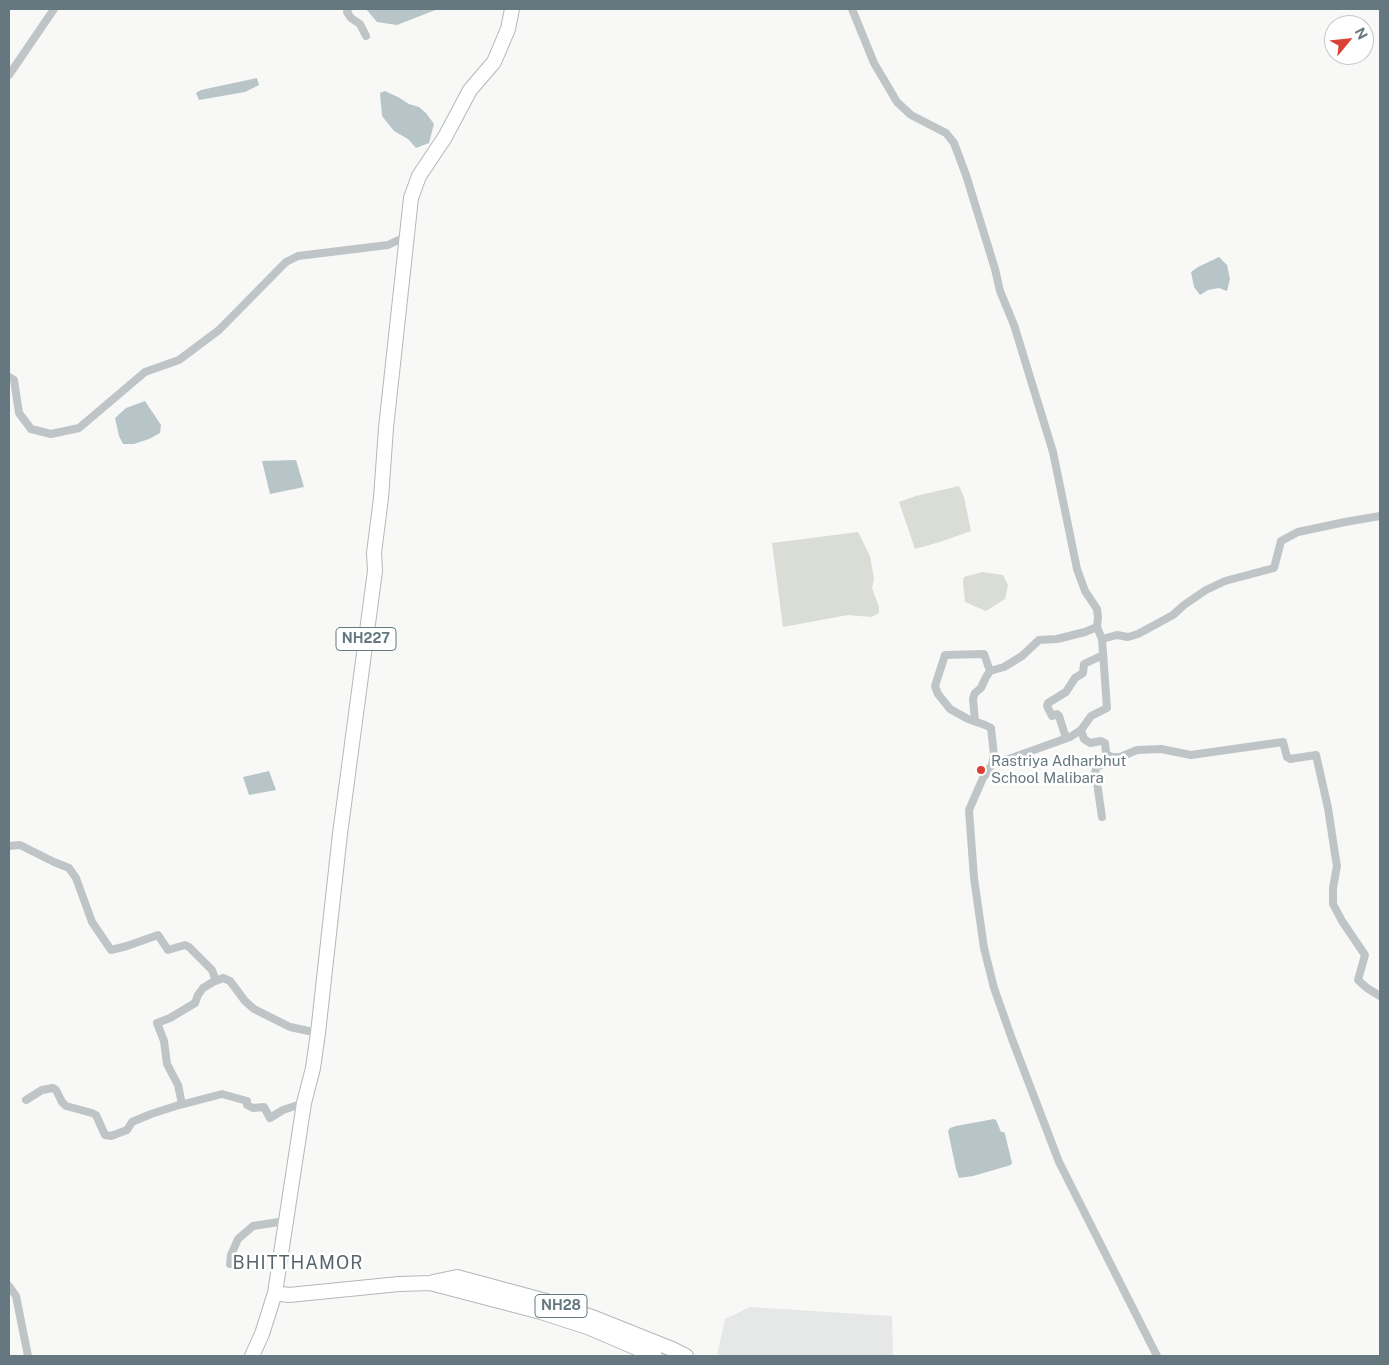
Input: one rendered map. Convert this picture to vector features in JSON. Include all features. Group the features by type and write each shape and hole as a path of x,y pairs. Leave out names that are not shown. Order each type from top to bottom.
{"highway":[{"name":"NH227","path":"252,1356 262,1334 275,1294 304,1103 313,1068 318,1033 340,834 375,571 374,553 381,498 386,428 411,198 419,176 445,138 470,90 494,62 508,29 512,9"},
{"name":"NH28","path":"275,1294 328,1292 399,1284 430,1283 474,1294 592,1317 686,1356"},
{"name":"NH28","path":"543,1306 655,1356"}],"street":[{"path":"9,75 54,9"},
{"path":"348,9 347,12 351,18 360,24 366,36"},
{"path":"852,9 874,63 897,102 911,115 946,133 954,143 995,269 1000,291 1014,325 1053,452 1076,569 1097,609 1097,628 1102,639 1107,708 1091,716 1081,730 1066,738 992,765"},
{"path":"9,377 14,380 19,413 31,429 51,434 79,428 145,372 180,360 219,330 286,262 298,256 388,245 407,236"},
{"path":"1102,639 1117,635 1128,637 1138,634 1173,615 1206,590 1225,581 1274,568 1281,542 1298,532 1380,516"},
{"path":"975,721 975,693 981,688 990,671 1004,667 1022,656 1039,640 1057,639 1097,628"},
{"path":"990,671 984,654 945,655 935,686 938,694 950,709 991,728 994,755 992,765 983,778 969,810 974,878 984,948 994,988 1059,1162 1157,1356"},
{"path":"1066,738 1058,714 1052,716 1047,706 1048,703 1066,692 1075,678 1083,673 1084,664 1103,655"},
{"path":"1081,730 1084,739 1090,742 1101,741 1105,743 1108,755 1124,757"},
{"path":"1102,817 1095,776 1096,767 1124,757 1136,750 1154,748 1173,750 1191,755 1283,742 1287,757 1290,759 1316,755 1328,808 1337,866 1333,888 1333,904 1365,956 1358,980 1380,996"},
{"path":"9,846 20,845 69,868 76,878 92,922 110,950 158,936 168,950 185,945 189,947 212,970 216,981"},
{"path":"180,1105 182,1104 178,1085 168,1064 164,1041 157,1023 170,1018 195,1003 203,988 216,981 222,978 230,981 254,1010 290,1027 318,1033"},
{"path":"26,1100 42,1090 53,1088 66,1106 96,1115 105,1135 111,1136 127,1130 132,1122 150,1114 222,1094 246,1101 247,1105 252,1108 264,1108 270,1118 283,1110 304,1103"},
{"path":"230,1264 231,1255 238,1239 253,1226 279,1222 286,1223"},
{"path":"9,1286 16,1296 28,1356"}],"shaded area":[{"path":"366,9 438,9 397,25 377,22"},
{"path":"257,78 259,85 245,92 199,100 196,93 201,90"},
{"path":"385,91 409,104 419,107 426,113 434,124 429,143 416,148 408,139 394,131 382,116 380,93"},
{"path":"1219,257 1227,265 1230,279 1227,291 1219,288 1208,290 1200,295 1194,287 1191,272"},
{"path":"145,401 161,425 160,433 134,444 123,444 115,418 126,408"},
{"path":"296,460 304,487 270,494 262,461"},
{"path":"959,486 964,497 971,531 915,549 899,502"},
{"path":"858,532 870,556 874,579 872,588 879,607 879,613 871,617 848,615 783,627 772,543"},
{"path":"982,572 1003,575 1008,585 1005,599 986,611 965,602 964,577"},
{"path":"269,771 276,790 249,795 243,777"},
{"path":"994,1119 1001,1132 1005,1134 1011,1165 959,1178 948,1131 956,1126"},
{"path":"750,1307 892,1316 893,1356 717,1356 725,1319"}],"place":[{"name":"Rastriya Adharbhut School Malibara","path":"981,770"}],"district":[{"name":"BHITTHAMOR","path":"298,1263"}]}
